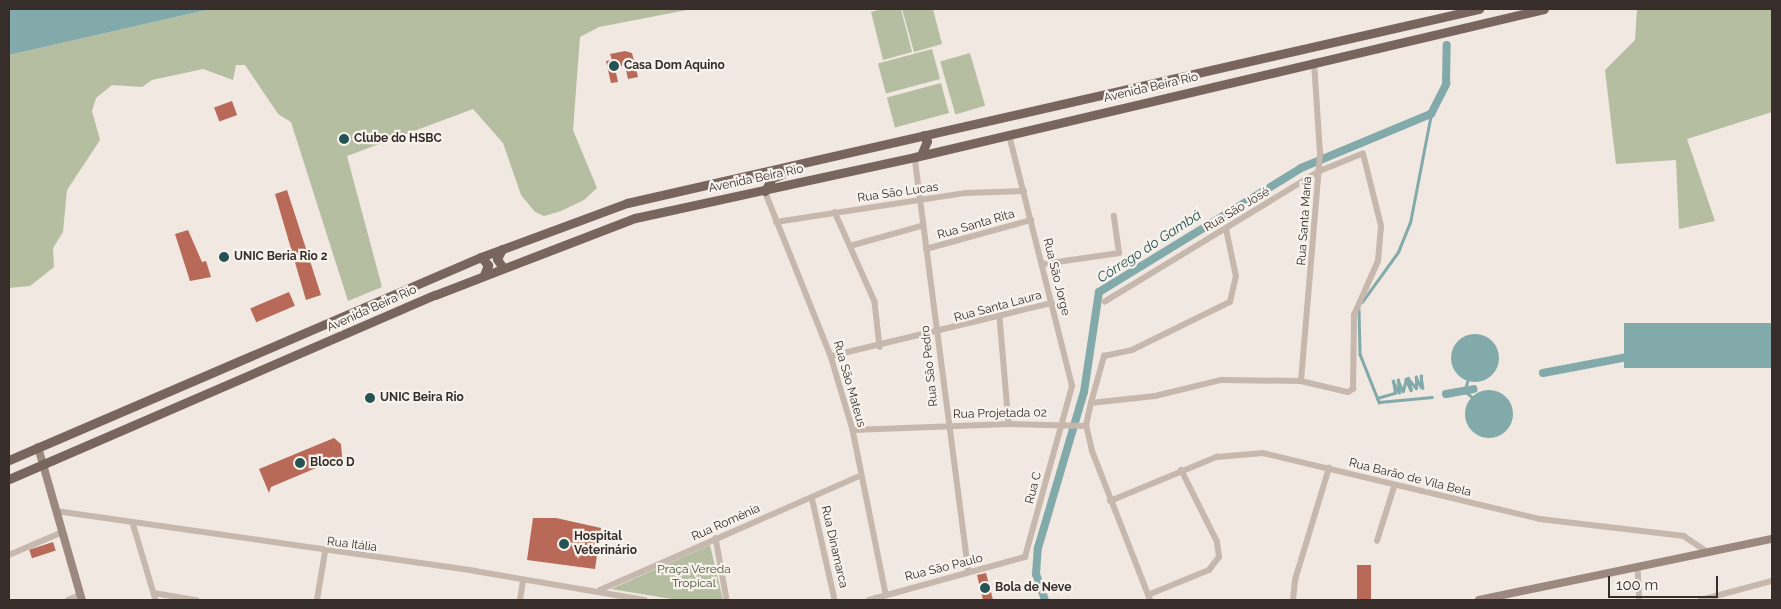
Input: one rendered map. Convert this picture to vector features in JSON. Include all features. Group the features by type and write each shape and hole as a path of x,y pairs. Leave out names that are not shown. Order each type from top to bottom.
{"main road":[{"name":"Avenida Beira Rio","path":"9,460 481,257 627,203 1479,9"},
{"name":"Avenida Beira Rio","path":"9,479 503,268 635,218 918,156 1544,9"},
{"path":"918,156 927,141 923,135"},
{"path":"765,191 772,178 809,163"},
{"path":"502,249 497,259 503,268"},
{"path":"481,257 488,265 484,276"},
{"path":"197,379 198,389 205,395"},
{"path":"38,447 60,533 81,598"},
{"path":"1479,600 1772,539"}],"street":[{"name":"Rua Santa Maria","path":"1301,381 1320,153 1314,62"},
{"name":"Rua São Jorge","path":"1009,135 1043,264 1072,386 1064,424"},
{"name":"Rua São José","path":"1105,302 1318,172 1363,154 1381,226 1378,261 1354,314 1355,385 1348,392 1301,381"},
{"name":"Rua São Pedro","path":"918,156 918,200 921,226 926,249 947,425 969,572"},
{"name":"Rua São Mateus","path":"765,191 831,356 853,430 860,476 886,593"},
{"name":"Rua São Lucas","path":"776,222 918,200 1024,191"},
{"path":"835,212 875,302 880,346"},
{"path":"1043,264 1119,253 1114,216"},
{"name":"Rua Santa Rita","path":"926,249 1031,220"},
{"path":"850,246 921,226"},
{"path":"1181,470 1217,542 1219,557 1209,570 1149,598 1110,501 1085,426 1104,356 1132,350 1230,302 1236,277 1226,229"},
{"name":"Rua Santa Laura","path":"831,356 937,334 1052,303"},
{"path":"1000,318 1009,424"},
{"path":"1091,403 1156,396 1221,380 1301,381"},
{"name":"Rua Projetada 02","path":"853,430 947,425 1064,424 1085,426"},
{"name":"Rua C","path":"1025,557 1064,424"},
{"name":"Rua Barão de Vila Bela","path":"1110,501 1181,470 1246,452 1329,468 1394,487 1540,519 1684,536 1709,553"},
{"path":"1293,600 1295,580 1329,468"},
{"name":"Rua Romênia","path":"600,590 860,476"},
{"path":"1377,541 1394,487"},
{"name":"Rua Dinamarca","path":"812,497 835,600"},
{"name":"Rua Itália","path":"56,512 600,590 645,600"},
{"path":"133,523 156,600"},
{"path":"9,555 60,533"},
{"path":"716,538 727,600"},
{"path":"317,600 325,552"},
{"name":"Rua São Paulo","path":"869,600 886,593 1025,557"},
{"path":"1638,567 1640,600"},
{"path":"520,600 523,580"},
{"path":"1701,600 1772,581"},
{"path":"154,593 196,600"},
{"path":"68,600 81,598"}],"green space":[{"path":"211,9 692,9 599,27 580,37 573,130 597,188 584,200 561,211 544,216 535,212 521,195 503,143 473,109 347,156 382,287 348,301 291,122 278,114 245,65 236,65 233,80 203,69 152,80 142,87 112,85 96,98 92,111 100,140 67,190 63,232 53,248 54,267 30,286 9,288 9,55"},
{"path":"882,9 901,9 912,52 883,60 871,12"},
{"path":"902,9 933,9 942,44 914,52"},
{"path":"1637,9 1772,9 1772,112 1687,139 1715,221 1679,229 1676,160 1616,164 1605,70 1635,40"},
{"path":"932,49 940,79 886,93 878,63"},
{"path":"970,53 985,106 955,114 940,62"},
{"path":"941,83 949,113 895,127 887,97"},
{"name":"Praça Vereda Tropical","path":"710,545 723,600 678,600 611,589"}],"water":[{"path":"9,9 211,9 9,55"},
{"path":"1624,323 1772,323 1772,368 1624,368"},
{"path":"1470,334 1480,334 1492,341 1499,353 1499,363 1492,375 1480,382 1470,382 1462,378 1455,371 1451,363 1451,353 1455,345 1462,338"},
{"path":"1484,390 1494,390 1506,397 1513,409 1513,419 1506,431 1494,438 1484,438 1476,434 1469,427 1465,419 1465,409 1469,401 1476,394"}],"building":[{"name":"Casa Dom Aquino","path":"625,51 632,53 638,77 628,79 625,65 615,68 618,82 611,83 606,61 612,60 610,54"},
{"path":"232,101 237,115 219,122 214,107"},
{"path":"287,190 321,295 306,300 275,194"},
{"path":"188,230 202,262 206,261 211,277 190,281 175,234"},
{"path":"289,292 295,306 256,322 250,308"},
{"name":"Bloco D","path":"334,438 341,444 342,457 271,487 269,493 259,469"},
{"name":"Hospital Veterinário","path":"533,518 556,518 601,528 595,569 527,560"},
{"path":"53,542 56,551 32,558 29,550"},
{"path":"1357,565 1371,565 1371,600 1357,600"},
{"name":"Bola de Neve","path":"986,573 993,600 983,600 977,575"}],"waterway":[{"name":"Córrego do Gambá","path":"1045,600 1036,574 1038,548 1084,392 1099,292 1301,168 1431,114 1446,84 1447,45"},
{"path":"1362,302 1398,252 1410,223 1431,114"},
{"path":"1359,309 1360,354 1379,402 1432,397"},
{"path":"1543,373 1628,357"},
{"path":"1377,398 1395,393 1393,381 1399,392 1398,380 1403,391 1406,379 1411,390 1408,378 1416,388 1416,377 1421,387 1421,376 1423,388"},
{"path":"1468,381 1465,391 1472,397"},
{"path":"1446,394 1474,389"}],"place":[{"name":"Casa Dom Aquino","path":"614,66"},
{"name":"Clube do HSBC","path":"344,139"},
{"name":"UNIC Beria Rio 2","path":"224,257"},
{"name":"UNIC Beira Rio","path":"370,398"},
{"name":"Bloco D","path":"300,463"},
{"name":"Hospital Veterinário","path":"564,544"},
{"name":"Bola de Neve","path":"985,588"}]}
